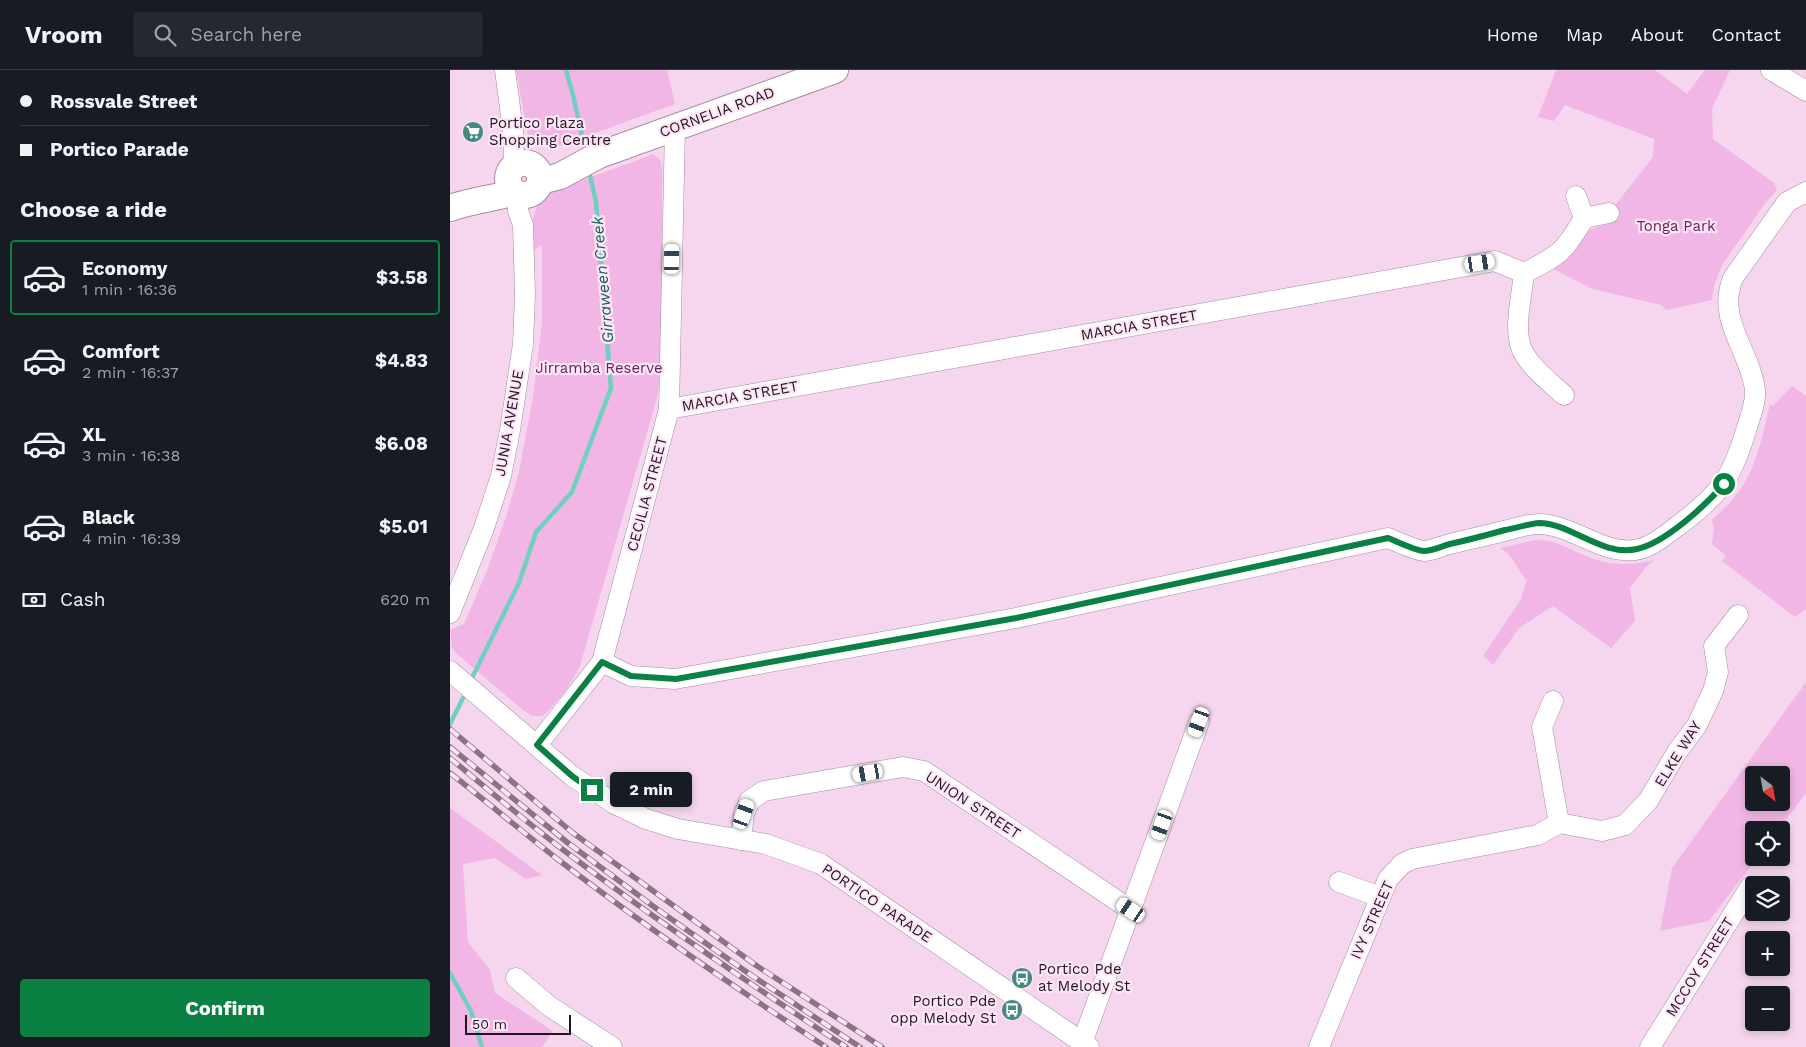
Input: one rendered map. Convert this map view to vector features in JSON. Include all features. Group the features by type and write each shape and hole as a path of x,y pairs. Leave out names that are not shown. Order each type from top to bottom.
{"main road":[{"name":"CORNELIA ROAD","path":"455,206 490,184 531,177 599,155 835,70"}],"street":[{"name":"JUNIA AVENUE","path":"450,613 484,528 501,476 510,430 522,344 525,295 523,225 531,177 513,130 505,70"},
{"path":"1771,70 1806,92"},
{"name":"CECILIA STREET","path":"537,745 602,662 669,409 675,127"},
{"path":"602,662 631,676 676,679 1016,618 1388,538 1424,551 1539,523 1554,525 1593,542 1618,549 1635,550 1649,545 1665,536 1712,498 1724,484 1736,464 1748,425 1755,392 1753,381 1730,322 1727,295 1729,287 1733,278 1787,202 1806,192"},
{"path":"1576,196 1584,218"},
{"path":"1564,395 1531,364 1522,349 1518,324 1524,273 1561,252 1570,242 1584,218 1610,213"},
{"name":"MARCIA STREET","path":"669,409 1495,261 1524,273"},
{"name":"ELKE WAY","path":"1559,823 1602,831 1625,825 1648,800 1677,752 1697,725 1713,691 1718,672 1714,646 1738,615"},
{"name":"PORTICO PARADE","path":"455,676 572,776 592,790 646,819 678,829 766,844 821,864 1086,1045"},
{"path":"1552,701 1542,727 1559,823"},
{"path":"1086,1045 1131,910 1199,722"},
{"name":"UNION STREET","path":"741,840 744,814 750,800 764,791 903,767 924,771 1131,910"},
{"name":"IVY STREET","path":"1319,1047 1388,879 1402,864 1412,859 1538,835 1559,823"},
{"path":"1339,882 1380,897"},
{"name":"MCCOY STREET","path":"1650,1047 1745,895"},
{"path":"516,978 549,1006 612,1047"}],"green space":[{"path":"516,70 667,70 675,104 551,149 528,136"},
{"name":"Tonga Park","path":"1556,70 1655,70 1687,94 1705,70 1730,70 1712,109 1713,139 1774,183 1777,190 1766,202 1722,265 1714,286 1712,300 1667,310 1661,305 1593,289 1553,269 1574,252 1589,230 1615,221 1613,208 1653,157 1654,139 1565,105 1554,121 1538,117"},
{"name":"Jirramba Reserve","path":"653,154 660,161 662,170 662,369 657,398 580,666 559,699 549,710 543,716 532,716 456,653 452,648 450,630 464,624 488,568 519,472 533,397 542,322 542,245 531,252 533,219 538,203 548,192"},
{"path":"1792,386 1806,396 1806,609 1795,617 1722,561 1726,556 1712,544 1714,528 1712,520 1736,495 1745,482 1759,449 1770,404 1773,406"},
{"path":"1535,540 1555,543 1603,562 1629,564 1655,560 1646,567 1630,588 1635,621 1611,648 1553,606 1519,628 1493,665 1483,656 1520,601 1527,580 1509,555 1500,548"},
{"path":"1806,682 1806,793 1785,821 1745,821 1745,866 1751,866 1709,921 1660,931 1672,868 1745,767 1745,811 1790,811 1790,766 1745,766"},
{"path":"450,808 542,875 526,879 495,858 463,864 468,942 490,970 495,993 553,1031 542,1047 450,1047"}],"waterway":[{"name":"Girraween Creek","path":"566,70 586,154"},
{"name":"Girraween Creek","path":"470,682 519,583 536,532 572,492 611,388 596,202 589,171"},
{"name":"Girraween Creek","path":"450,724 466,692"},
{"name":"Girraween Creek","path":"450,973 471,1011 482,1047"}],"railway":[{"path":"450,729 573,833 757,966 882,1047"},
{"path":"450,747 568,843 657,909 751,975 860,1047"},
{"path":"450,758 548,838 632,901 846,1047"},
{"path":"450,773 556,858 622,907 826,1047"}],"place":[{"name":"Portico Plaza Shopping Centre","path":"473,132"},
{"name":"Portico Pde at Melody St","path":"1022,978"},
{"name":"Portico Pde opp Melody St","path":"1012,1010"}],"route":[{"path":"592,790 572,776 537,745 602,662 631,676 676,679 1016,618 1388,538 1424,551 1539,523 1554,525 1606,546 1635,550 1665,536 1694,514 1724,484"}]}
